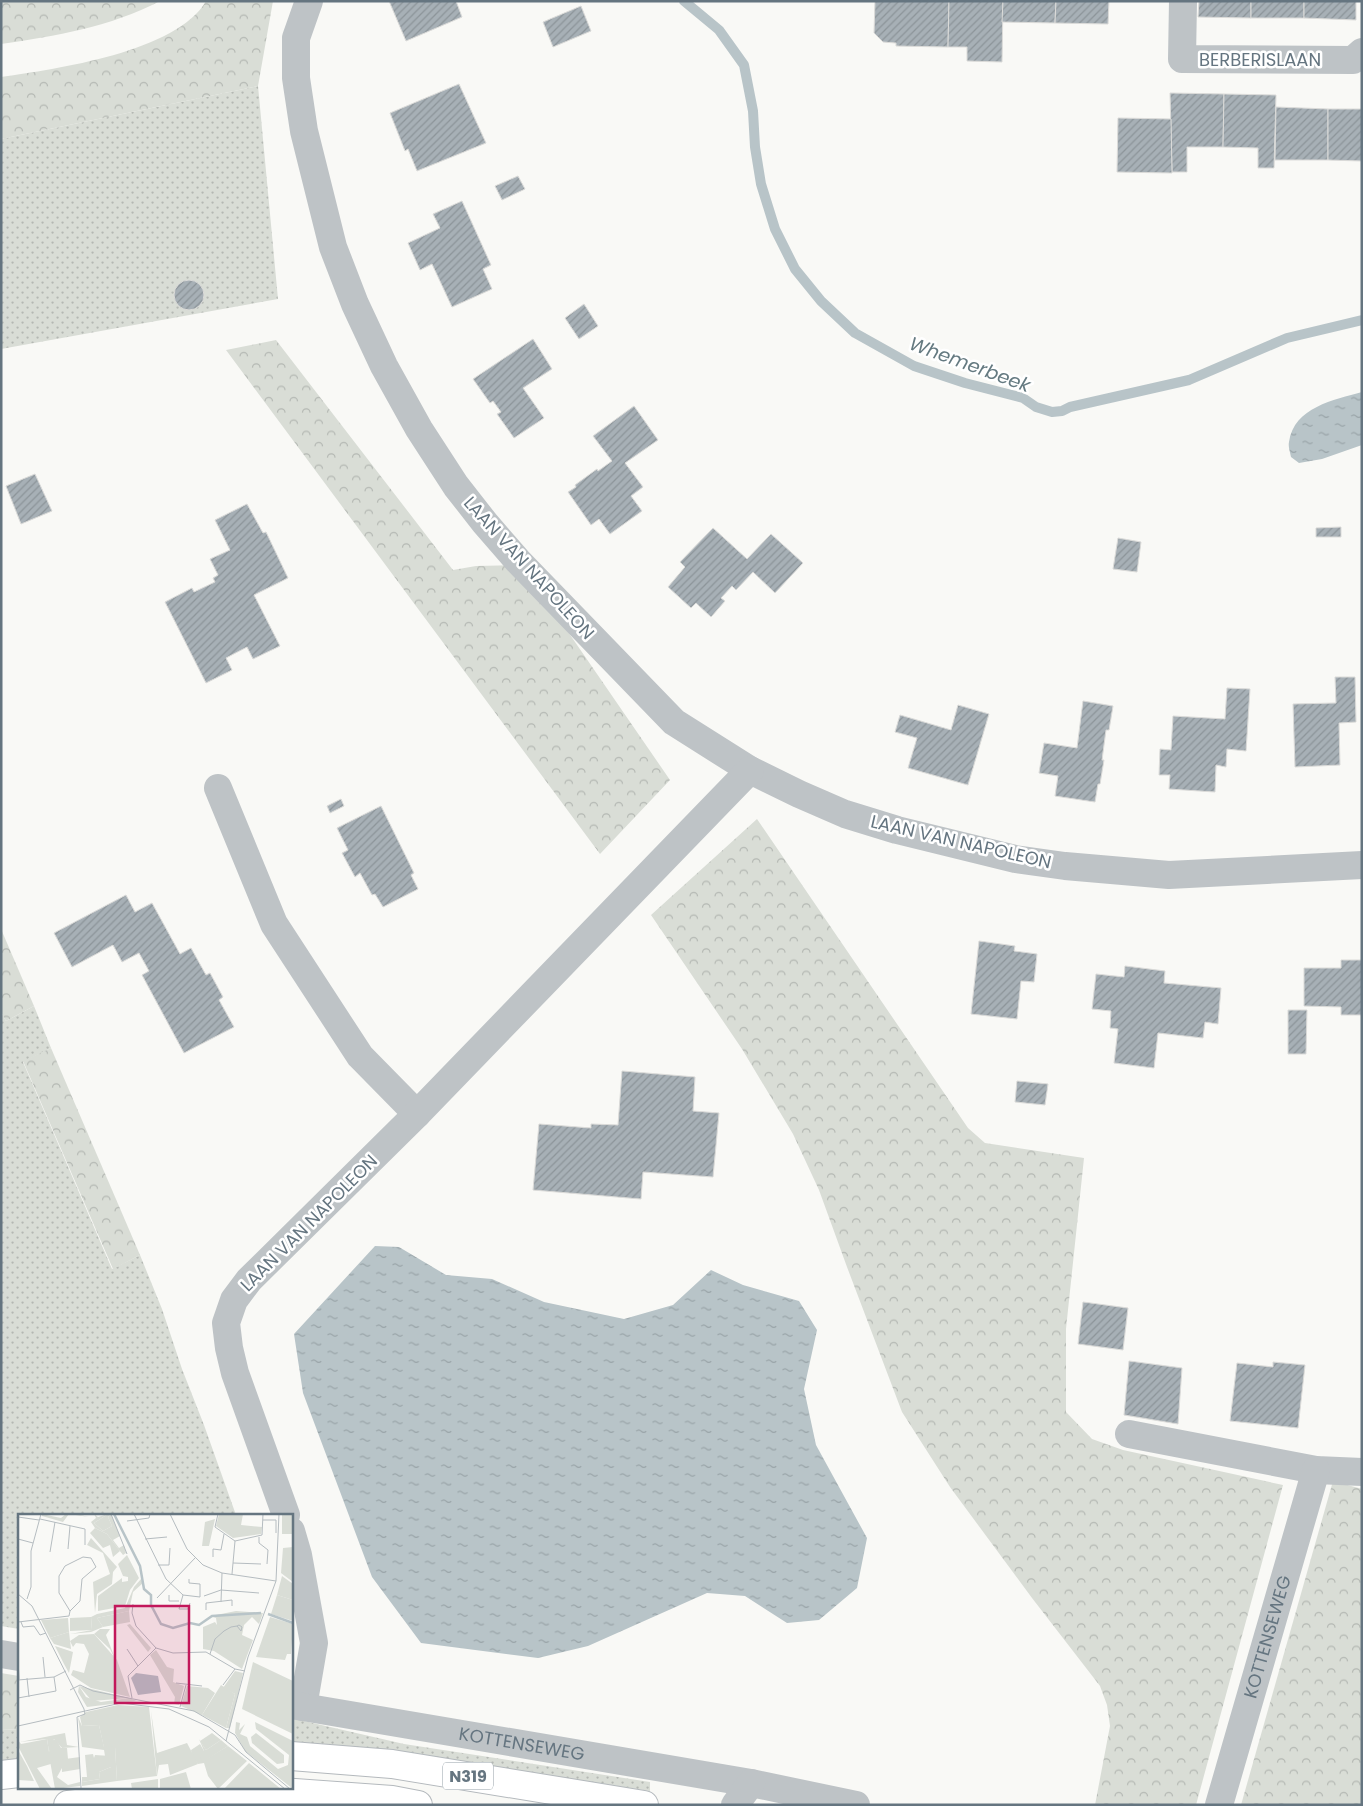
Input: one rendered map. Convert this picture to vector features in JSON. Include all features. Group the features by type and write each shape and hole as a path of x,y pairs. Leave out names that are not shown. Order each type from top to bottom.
{"main road":[{"name":"N319","path":"292,1756 392,1764 644,1805"},
{"path":"1,1775 18,1773"},
{"path":"68,1805 111,1800 281,1792 392,1800 418,1805"}],"street":[{"name":"LAAN VAN NAPOLEON","path":"309,1 296,38 296,78 304,131 333,247 355,304 384,366 419,429 456,486 485,523 518,560 674,722 750,770 845,814 897,830 1015,858 1065,866 1169,875 1362,865"},
{"name":"BERBERISLAAN","path":"1183,1 1182,59 1353,60 1362,52"},
{"name":"LAAN VAN NAPOLEON","path":"286,1514 235,1373 226,1323 234,1300 249,1280 417,1114 750,770"},
{"path":"218,788 274,924 360,1056 417,1114"},
{"path":"1129,1434 1316,1470 1362,1472"},
{"name":"KOTTENSEWEG","path":"1219,1805 1316,1470"},
{"path":"292,1534 298,1554 314,1643 297,1706"},
{"path":"1,1654 18,1657"},
{"name":"KOTTENSEWEG","path":"297,1706 754,1794 856,1805"},
{"path":"735,1805 754,1794"}],"green space":[{"path":"1,1 160,1 122,18 102,24 42,38 1,44"},
{"path":"206,1 273,1 258,86 1,139 1,77 82,63 143,45 169,33 191,19"},
{"path":"258,86 278,299 1,349 1,139"},
{"path":"276,340 453,570 476,566 522,565 670,780 600,854 226,350"},
{"path":"757,819 968,1128 985,1143 1084,1158 1066,1329 1066,1412 1092,1439 1123,1450 1283,1485 1196,1805 1095,1805 1110,1726 1107,1705 1100,1686 950,1487 902,1412 819,1190 793,1134 742,1049 651,915"},
{"path":"1,929 34,1006 6,1021 1,1012"},
{"path":"34,1006 51,1048 23,1062 112,1269 140,1255 162,1309 236,1514 18,1514 18,1629 1,1626 1,1012 6,1021"},
{"path":"51,1048 140,1255 113,1269 23,1061"},
{"path":"1333,1481 1362,1489 1362,1805 1241,1805"},
{"path":"1,1673 18,1676 18,1729 1,1730"},
{"path":"292,1718 404,1744 650,1782 650,1791 402,1753 292,1745"},
{"path":"18,1729 18,1760 1,1763 1,1730"}],"water":[{"path":"1362,392 1362,445 1322,459 1299,463 1291,457 1289,444 1292,430 1307,413 1328,402"},
{"path":"375,1246 399,1247 446,1275 492,1279 544,1302 624,1319 673,1305 711,1270 743,1285 799,1301 817,1330 804,1389 816,1445 867,1538 857,1588 819,1620 787,1623 745,1596 707,1593 588,1646 538,1658 421,1643 372,1577 303,1393 294,1334"}],"building":[{"path":"389,1 456,1 462,17 406,41"},
{"path":"875,1 949,1 948,47 896,46 896,43 883,42 874,33"},
{"path":"949,1 1003,1 1002,62 967,61 967,47 948,47"},
{"path":"1003,1 1056,1 1055,23 1002,22"},
{"path":"1056,1 1109,1 1108,24 1055,23"},
{"path":"1199,1 1251,1 1251,18 1198,17"},
{"path":"1251,1 1304,1 1304,18 1251,18"},
{"path":"1304,1 1356,1 1356,20 1304,18"},
{"path":"581,6 591,31 553,47 543,22"},
{"path":"459,84 486,143 417,171 408,149 405,151 390,113"},
{"path":"1170,93 1224,94 1223,147 1187,147 1187,172 1172,172"},
{"path":"1224,94 1276,95 1274,168 1258,168 1258,148 1223,147"},
{"path":"1276,107 1328,109 1328,160 1275,160"},
{"path":"1328,109 1362,109 1362,161 1328,160"},
{"path":"1118,118 1171,119 1172,173 1117,172"},
{"path":"518,176 525,189 502,200 495,186"},
{"path":"462,201 491,265 483,269 492,289 452,307 432,264 420,270 408,243 440,228 433,214"},
{"path":"189,280 200,284 204,295 200,306 189,310 178,306 174,295 178,284"},
{"path":"584,304 598,326 579,339 565,318"},
{"path":"533,339 552,369 523,388 544,418 514,438 497,414 501,412 493,401 490,403 473,379"},
{"path":"634,406 658,440 625,463 643,487 631,496 642,511 610,534 599,519 591,525 568,492 597,469 598,471 612,461 593,436"},
{"path":"35,474 52,511 21,524 6,486"},
{"path":"247,504 263,533 266,532 288,578 254,595 280,646 253,659 247,647 226,658 232,670 206,683 165,602 192,588 194,592 215,582 213,578 218,575 210,559 230,550 215,520"},
{"path":"1341,527 1341,537 1316,537 1316,528"},
{"path":"713,528 747,559 771,534 803,563 775,593 753,572 736,590 732,586 721,598 725,601 711,617 696,603 691,608 668,587 685,567 680,562"},
{"path":"1118,538 1141,542 1137,572 1113,569"},
{"path":"1335,677 1355,677 1356,722 1339,723 1340,765 1295,767 1293,704 1336,703"},
{"path":"1227,688 1250,689 1246,751 1227,749 1226,767 1216,765 1215,792 1169,789 1170,775 1159,775 1160,749 1171,750 1173,716 1225,719"},
{"path":"1083,701 1113,706 1109,730 1106,730 1102,760 1104,760 1095,802 1055,796 1058,776 1039,773 1044,743 1077,748"},
{"path":"958,705 989,714 968,785 908,768 917,738 895,732 900,715 951,730"},
{"path":"341,799 344,806 330,813 327,806"},
{"path":"381,806 414,873 411,875 418,889 383,907 375,894 372,895 360,873 355,877 342,853 348,850 337,828"},
{"path":"126,895 135,912 152,903 180,954 191,948 206,975 210,973 223,997 219,1000 234,1027 184,1053 142,975 149,971 139,953 122,962 113,945 72,967 54,933"},
{"path":"979,941 1015,946 1014,951 1037,954 1034,982 1021,981 1017,1019 971,1014"},
{"path":"1341,960 1362,960 1362,1015 1341,1015 1341,1007 1304,1006 1304,968 1341,968"},
{"path":"1125,966 1165,971 1164,983 1221,988 1218,1024 1205,1022 1203,1038 1158,1033 1154,1068 1114,1063 1118,1029 1110,1028 1111,1011 1092,1009 1096,974 1124,977"},
{"path":"1288,1010 1307,1010 1306,1054 1288,1054"},
{"path":"622,1071 695,1077 693,1111 719,1113 713,1177 643,1172 641,1199 533,1190 539,1124 591,1128 591,1124 618,1125"},
{"path":"1017,1081 1048,1084 1045,1105 1015,1102"},
{"path":"1083,1302 1128,1308 1123,1350 1078,1344"},
{"path":"1129,1361 1182,1368 1178,1424 1124,1415"},
{"path":"1273,1362 1305,1365 1298,1428 1230,1421 1237,1363 1273,1367"}],"waterway":[{"name":"Whemerbeek","path":"684,1 719,30 744,65 753,111 755,147 761,184 775,229 795,269 821,301 855,333 914,366 965,383 1023,398 1036,407 1052,412 1062,411 1070,407 1189,380 1287,338 1362,320"}]}
